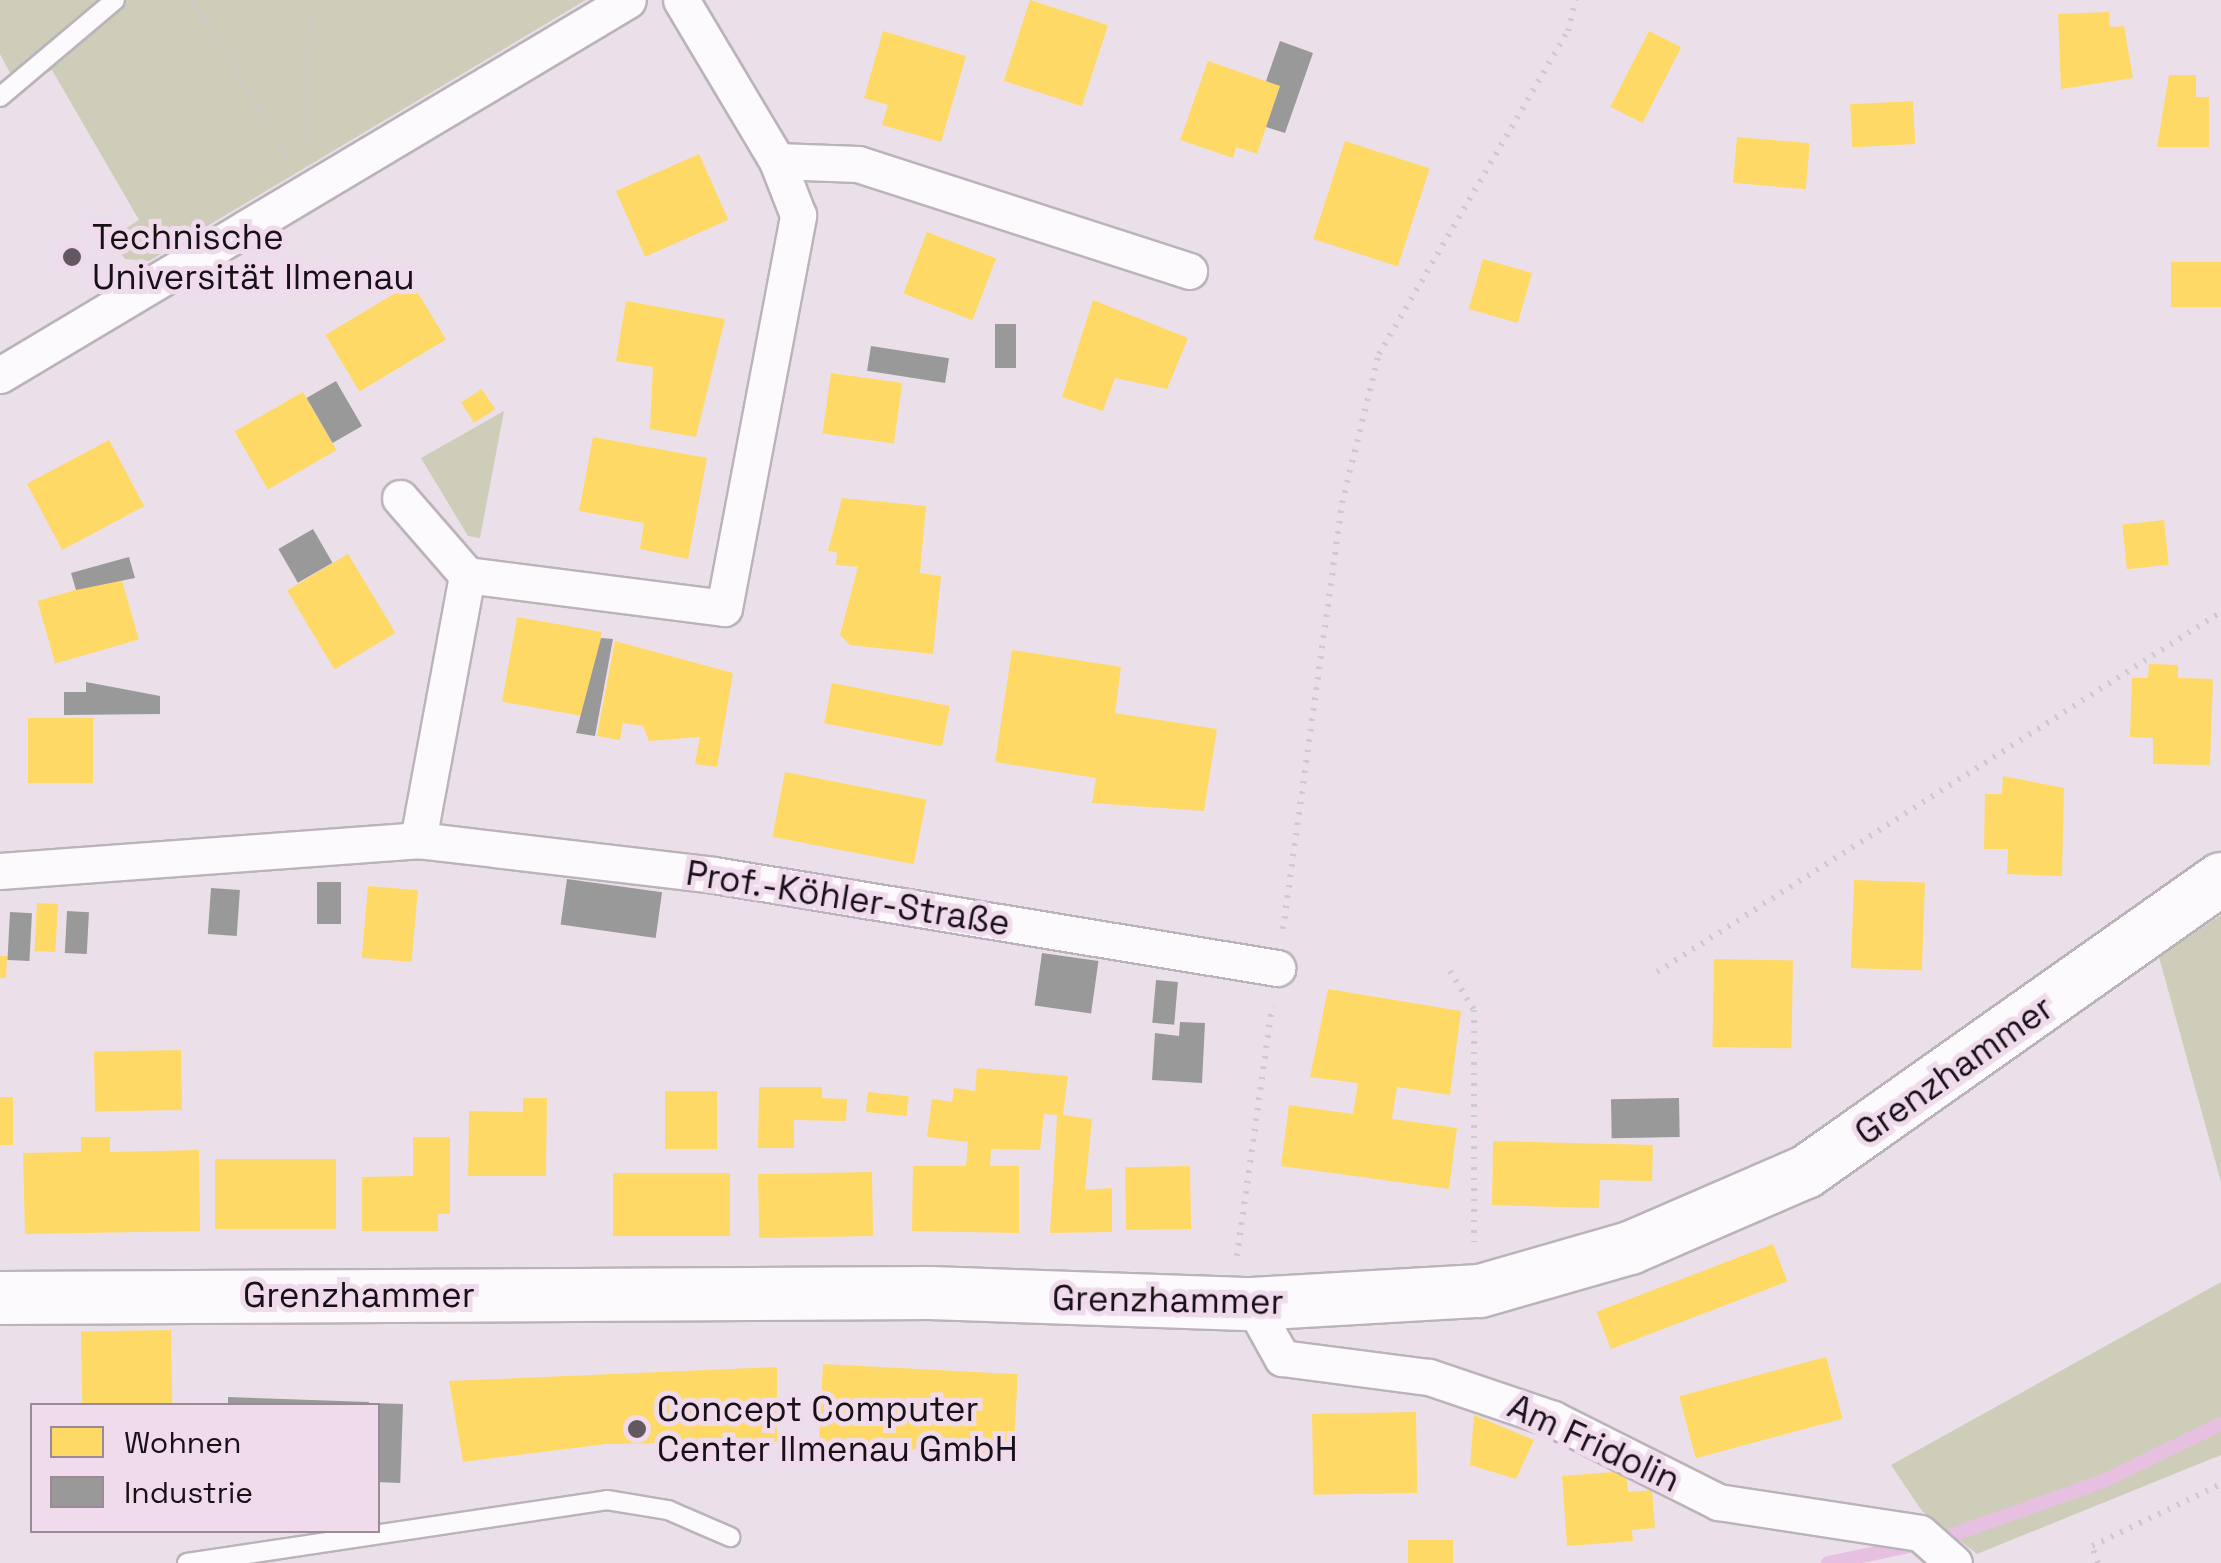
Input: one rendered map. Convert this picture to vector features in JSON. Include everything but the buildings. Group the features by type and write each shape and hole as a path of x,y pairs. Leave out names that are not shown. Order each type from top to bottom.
{"main road":[{"name":"Grenzhammer","path":"0,1298 930,1293 1252,1304 1480,1291 1613,1254 1806,1172 2221,879"}],"street":[{"path":"0,375 628,0"},
{"path":"400,498 467,575 724,608 798,216 777,161 682,0"},
{"path":"777,161 858,164 1189,271"},
{"path":"418,840 467,575"},
{"name":"Prof.-Köhler-Straße","path":"0,871 418,840 714,875 1277,968"},
{"name":"Am Fridolin","path":"1252,1304 1282,1358 1430,1378 1494,1398 1718,1502 1920,1533 1953,1559"}],"lane":[{"path":"0,97 115,0"},
{"path":"187,1563 607,1500 668,1510 730,1538"}],"path":[{"path":"193,0 308,189"},
{"path":"308,189 310,0"},
{"path":"1252,1304 1236,1264 1342,503 1379,354 1568,31 1576,0"},
{"path":"1657,972 2221,612"},
{"path":"1450,971 1474,1010 1468,1186 1480,1291"},
{"path":"2098,1563 2092,1546 2221,1484"}],"green space":[{"name":"Technische Universität Ilmenau","path":"0,0 586,0 149,261 125,259 109,239 139,220 52,70 18,88 0,54"},
{"path":"504,411 480,538 468,536 421,458"},
{"path":"2221,915 2221,1182 2159,957"},
{"path":"2221,1282 2221,1455 1977,1554 1922,1511 1891,1465"}],"waterway":[{"path":"1828,1563 1938,1540 2101,1482 2221,1424"}],"place":[{"name":"Technische Universität Ilmenau","path":"72,257"},
{"name":"Concept Computer Center Ilmenau GmbH","path":"637,1429"}]}
